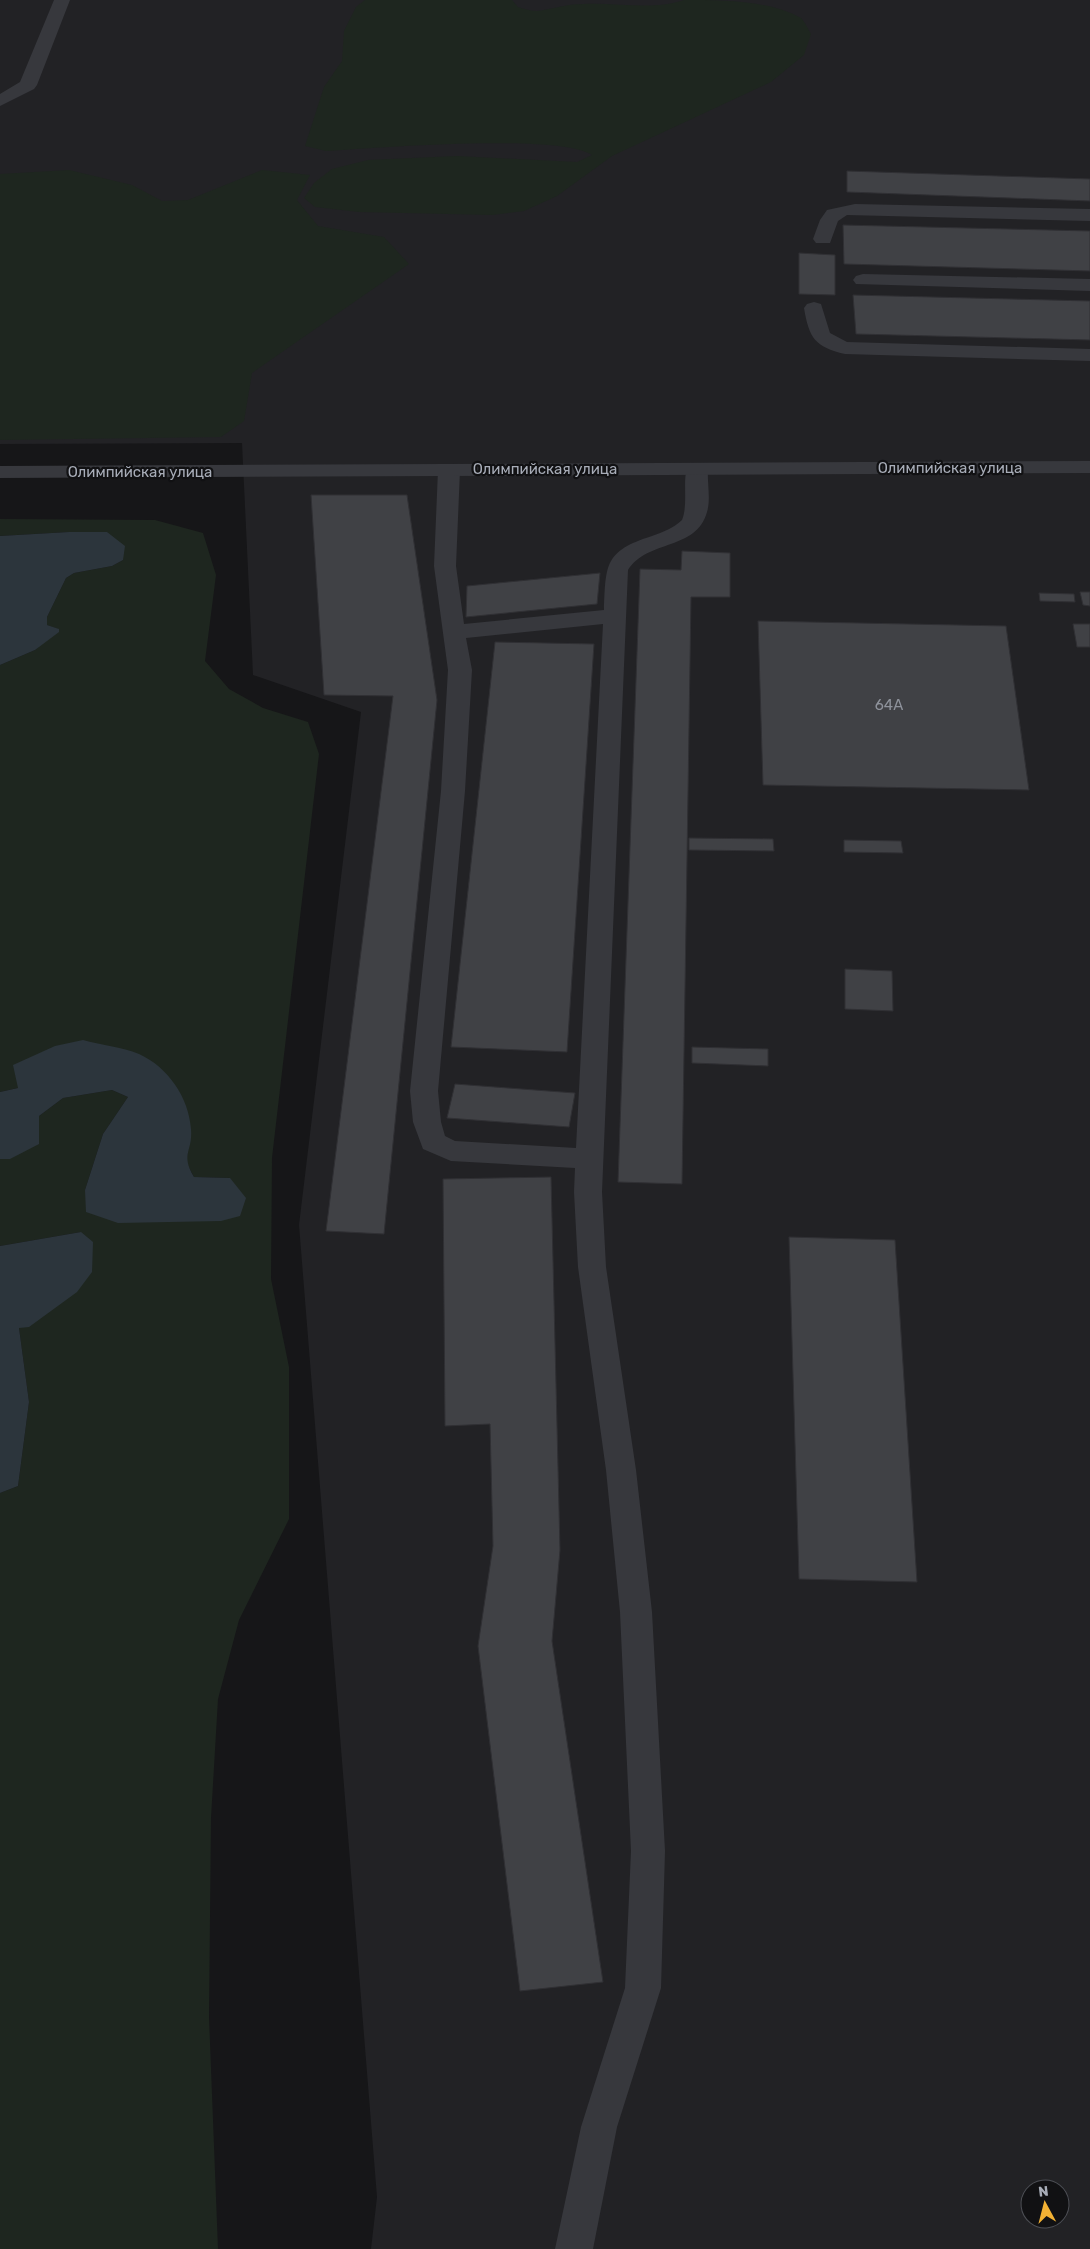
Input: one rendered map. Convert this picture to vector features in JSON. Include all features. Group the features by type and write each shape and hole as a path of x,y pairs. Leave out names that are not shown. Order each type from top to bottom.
{"street":[{"path":"0,101 28,85 62,0"},
{"path":"822,239 826,222 833,214 847,210 874,209 1090,215"},
{"path":"863,280 1090,285"},
{"path":"814,308 819,334 827,342 845,348 1090,355"},
{"name":"Олимпийская улица","path":"0,472 1090,467"},
{"path":"574,2249 599,2127 643,1988 648,1851 636,1612 621,1470 592,1267 588,1192 618,570 626,556 640,546 670,537 686,528 696,514 696,469"},
{"path":"449,470 445,566 448,598 460,670 453,790 429,1022 424,1091 427,1122 433,1142 451,1151 590,1159"},
{"path":"454,632 616,616"}],"shaded area":[{"path":"0,0 1090,0 1090,2249 371,2249 377,2197 299,1225 361,712 253,675 242,443 0,444"},
{"path":"365,0 512,0 518,7 537,11 577,4 647,6 684,0 745,2 775,8 801,18 811,34 804,55 771,82 612,156 557,196 524,211 492,215 359,212 315,207 304,198 314,183 332,169 368,160 457,156 577,162 592,155 573,148 506,143 422,145 326,151 305,146 324,87 342,61 344,31 356,7"},
{"path":"69,170 132,185 162,201 188,200 262,170 310,175 297,200 318,226 384,237 409,264 252,373 244,421 221,437 0,440 0,174"},
{"path":"0,519 155,520 203,533 216,575 205,661 229,689 263,708 308,722 319,754 272,1158 271,1279 289,1367 289,1519 239,1620 218,1699 211,1818 209,2017 218,2249 0,2249 0,1493 18,1486 29,1402 19,1328 81,1232 0,1246 0,1159 10,1159 39,1116 63,1098 112,1090 128,1097 103,1134 85,1190 230,1178 194,1177 186,1162 191,1131 165,1073 18,1088 0,1092 0,665 35,650 58,629 47,625 47,617 66,578 74,573 112,566 123,560 107,532 0,536"},
{"path":"107,532 125,546 123,560 112,566 74,573 66,578 47,617 47,625 59,629 59,632 35,650 0,665 0,536"},
{"path":"83,1040 139,1054 168,1075 181,1095 189,1117 191,1137 187,1157 194,1177 230,1178 246,1198 240,1216 221,1221 118,1223 86,1212 85,1190 103,1134 128,1097 112,1090 63,1098 39,1116 39,1144 10,1159 0,1159 0,1092 18,1088 13,1065 55,1046"},
{"path":"81,1232 93,1242 92,1272 77,1292 29,1327 19,1328 29,1402 18,1486 0,1493 0,1246"}],"building":[{"path":"847,171 1090,179 1090,201 847,192"},
{"path":"843,225 1090,231 1090,271 844,264"},
{"path":"799,253 835,255 835,295 799,294"},
{"path":"853,295 1090,301 1090,340 856,334"},
{"path":"311,495 407,495 437,700 384,1234 326,1231 393,696 324,695"},
{"path":"682,551 730,553 730,597 691,597 682,1184 618,1182 640,569 681,570"},
{"path":"600,573 597,604 466,617 467,586"},
{"path":"1080,592 1090,592 1090,606 1083,605"},
{"path":"1039,593 1074,594 1075,602 1040,601"},
{"path":"758,621 1006,626 1029,790 763,785"},
{"path":"1073,624 1090,624 1090,647 1077,647"},
{"path":"495,642 594,644 567,1052 451,1047"},
{"path":"689,838 773,839 774,851 689,850"},
{"path":"844,840 901,841 903,853 844,852"},
{"path":"845,969 892,971 893,1011 845,1009"},
{"path":"692,1047 768,1049 768,1066 692,1063"},
{"path":"455,1084 575,1093 569,1127 447,1118"},
{"path":"551,1177 560,1550 552,1641 603,1982 520,1991 478,1646 493,1546 490,1424 445,1426 443,1179"},
{"path":"789,1237 895,1240 917,1582 799,1579"}]}
